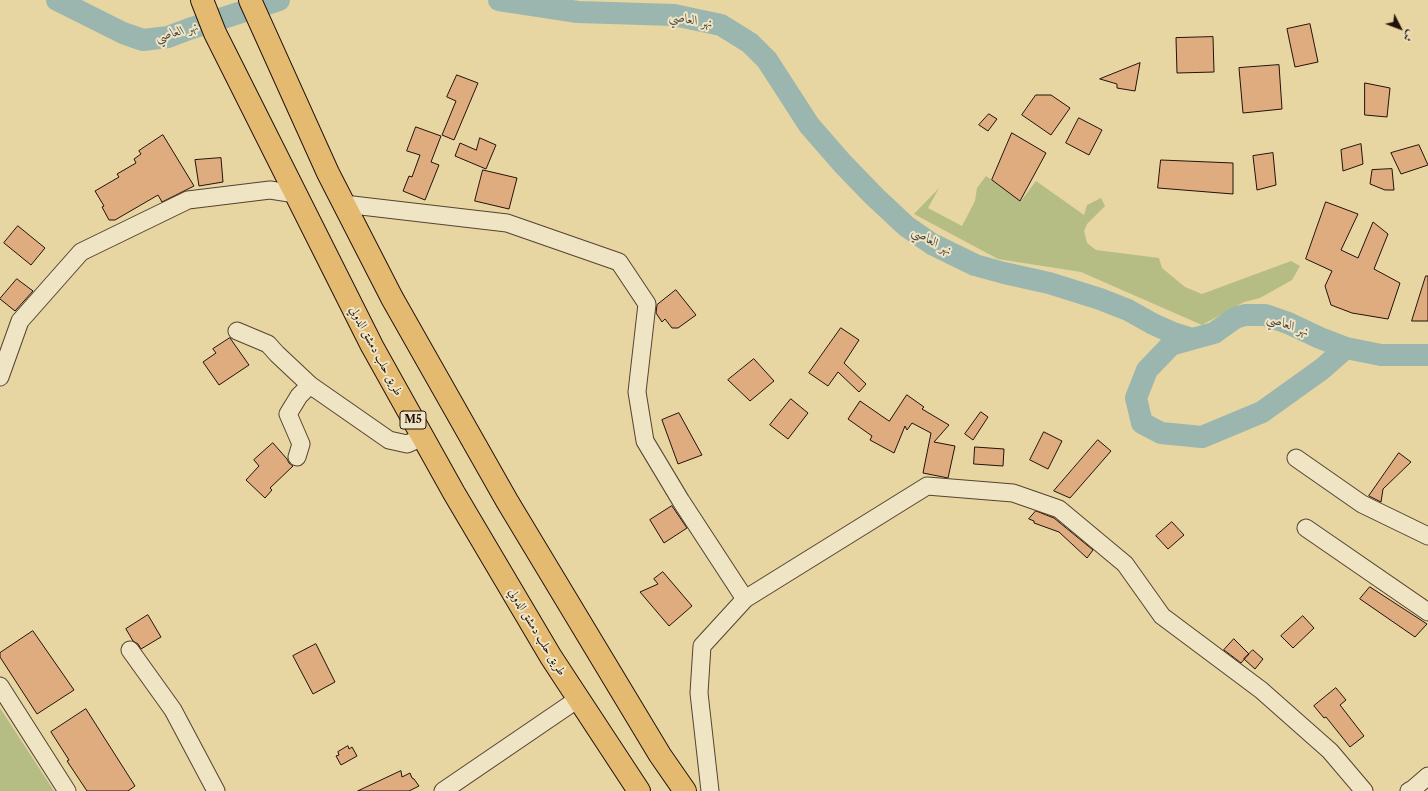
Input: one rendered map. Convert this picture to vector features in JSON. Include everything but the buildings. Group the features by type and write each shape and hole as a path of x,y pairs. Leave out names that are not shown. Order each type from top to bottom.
{"highway":[{"name":"طريق حلب دمشق الدولي","path":"202,0 215,33 372,346 454,493 547,650 638,791"},
{"path":"250,0 328,173 392,298 507,501 660,755 685,791"}],"street":[{"path":"0,377 20,321 81,252 188,200 270,190 296,194"},
{"path":"344,204 507,223 618,262 647,304 637,392 645,441 681,501 745,599"},
{"path":"238,331 268,344 310,385 389,440 407,444 423,437"},
{"path":"297,457 301,444 288,414 299,396 310,385"},
{"path":"1296,458 1362,504 1428,536"},
{"path":"710,791 698,693 702,646 745,599 927,486 1013,493 1059,509 1124,564 1162,616 1261,690 1330,751 1364,791"},
{"path":"1306,528 1428,612"},
{"path":"130,650 173,710 216,791"},
{"path":"0,686 67,791"},
{"path":"443,791 578,698"},
{"path":"1409,791 1413,790 1428,776"}],"green space":[{"path":"986,176 1021,201 1036,181 1084,215 1087,205 1101,198 1105,206 1087,224 1084,231 1087,243 1096,250 1159,258 1162,268 1185,287 1202,294 1291,261 1300,266 1292,280 1260,298 1244,302 1202,325 1081,272 998,259 914,214 939,188 928,208 962,226 975,201 977,188"},
{"path":"0,708 54,791 0,791"}],"waterway":[{"name":"نهر العاصي","path":"57,0 123,33 143,40 168,37 279,0"},
{"name":"نهر العاصي","path":"499,0 578,12 674,15 721,25 750,43 767,60 809,125 843,164 874,196 906,226 932,244 975,265 1049,283 1100,299 1128,310 1173,333 1192,339 1214,333 1235,318 1245,315 1265,315 1288,323 1346,348 1381,355 1428,355"},
{"path":"1192,339 1171,345 1147,370 1136,398 1142,423 1161,433 1202,437 1262,412 1322,369 1346,348"}]}
